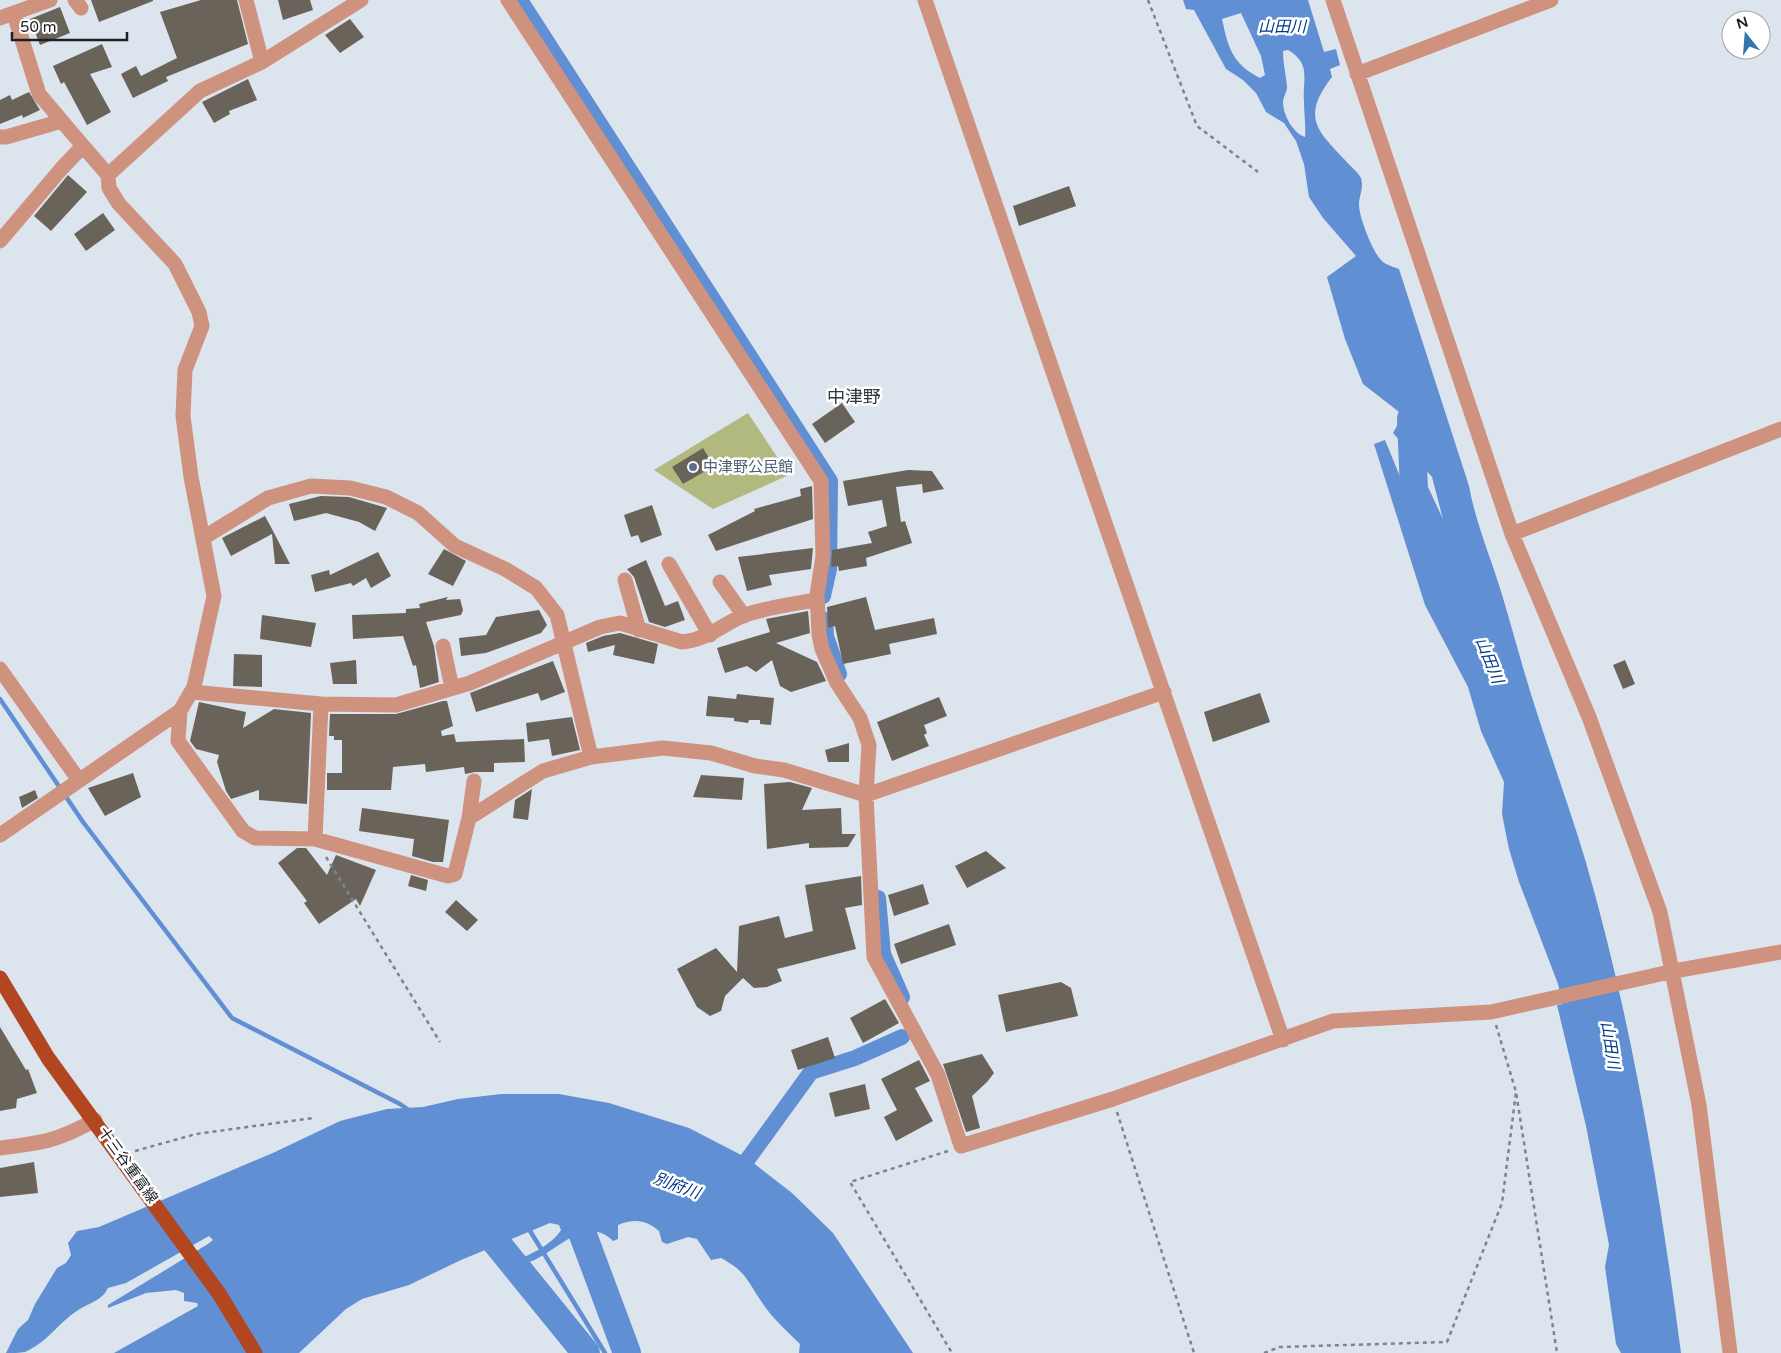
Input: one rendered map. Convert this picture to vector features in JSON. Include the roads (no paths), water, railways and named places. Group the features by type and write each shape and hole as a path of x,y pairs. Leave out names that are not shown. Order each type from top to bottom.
{"main road":[{"name":"十三谷重富線","path":"0,978 48,1058 95,1120 220,1295 256,1353"}],"street":[{"path":"0,835 180,711 192,692 214,596 183,416 185,370 202,326 199,312 175,264 119,204 109,188 108,175 39,94 7,16 50,0"},
{"path":"246,0 262,62"},
{"path":"108,175 200,91 262,62 361,0"},
{"path":"508,0 821,481 823,556 817,600 822,649 837,683 860,718 866,731 869,745 866,795 874,957 938,1075 961,1146 1113,1099 1333,1021 1491,1012 1674,972 1781,952"},
{"path":"925,0 1283,1040"},
{"path":"1333,0 1512,534 1593,725 1660,912 1674,972 1699,1105 1730,1353"},
{"path":"1357,74 1551,0"},
{"path":"0,137 6,138 62,121"},
{"path":"0,241 83,146"},
{"path":"1512,534 1781,429"},
{"path":"203,538 268,498 311,486 350,488 386,497 418,513 455,546 505,569 536,588 557,615 591,757"},
{"path":"669,564 710,635"},
{"path":"625,580 639,630"},
{"path":"720,582 744,616"},
{"path":"192,692 321,704 396,705 452,688 600,627 620,623 682,642 710,635 744,616 817,600"},
{"path":"443,646 452,688"},
{"path":"0,669 74,783"},
{"path":"469,818 543,771 591,757 663,748 711,753 754,766 784,770 866,795 1164,692"},
{"path":"315,839 321,704"},
{"path":"180,711 178,741 243,831 255,838 315,839 448,876 455,874 469,818 474,781"},
{"path":"0,1148 43,1143 68,1136 95,1120"}],"water":[{"path":"1183,0 1308,0 1324,52 1336,49 1340,65 1330,69 1332,77 1317,102 1316,122 1320,131 1335,150 1361,178 1362,185 1359,201 1361,218 1378,257 1388,265 1399,269 1469,486 1484,542 1499,584 1532,696 1585,859 1617,981 1630,1042 1653,1166 1681,1353 1621,1353 1616,1344 1605,1267 1609,1245 1586,1126 1557,1005 1563,1004 1558,984 1519,882 1509,849 1502,814 1504,782 1481,731 1468,687 1425,605 1374,444 1385,440 1403,484 1441,561 1451,569 1446,531 1432,477 1393,433 1403,415 1363,384 1345,339 1327,277 1356,256 1323,218 1309,197 1304,164 1296,141 1284,123 1266,112 1256,93 1243,80 1226,69 1194,10 1186,9","holes":["1241,13 1261,56 1265,75 1260,78 1237,61 1229,46 1222,19","1288,50 1295,55 1303,67 1305,137 1293,128 1283,107 1287,87 1283,51"]},
{"path":"501,1094 559,1094 609,1103 689,1128 747,1158 792,1193 833,1233 913,1353 799,1353 800,1344 771,1315 746,1278 730,1263 721,1258 711,1260 697,1239 688,1237 667,1244 662,1242 659,1231 650,1224 640,1221 629,1221 618,1225 618,1239 613,1241 602,1233 591,1231 580,1233 537,1259 524,1264 510,1263 538,1250 557,1236 561,1230 559,1225 550,1223 461,1260 409,1285 362,1299 346,1309 299,1353 114,1353 198,1306 197,1303 184,1301 184,1293 176,1290 146,1293 108,1308 108,1305 208,1244 213,1240 209,1236 126,1283 108,1288 102,1296 70,1316 47,1338 33,1348 25,1352 6,1353 18,1329 28,1320 35,1304 57,1268 66,1263 71,1255 68,1243 77,1231 99,1227 275,1152 340,1121 387,1109 423,1107 458,1099"}],"waterway":[{"path":"520,0 830,481 829,569 823,596"},
{"name":"山田川","path":"1411,419 1414,490 1467,604"},
{"path":"825,620 826,636 839,674"},
{"path":"0,699 83,822 232,1018 409,1110"},
{"path":"878,898 883,954 902,997"},
{"path":"750,1177 745,1163 811,1072 855,1058 902,1037"},
{"name":"別府川","path":"570,1200 627,1353"},
{"name":"別府川","path":"472,1230 482,1225 586,1353"},
{"path":"527,1226 605,1353"}],"place":[{"name":"中津野公民館","path":"693,467"}],"district":[{"name":"中津野","path":"854,397"}]}
